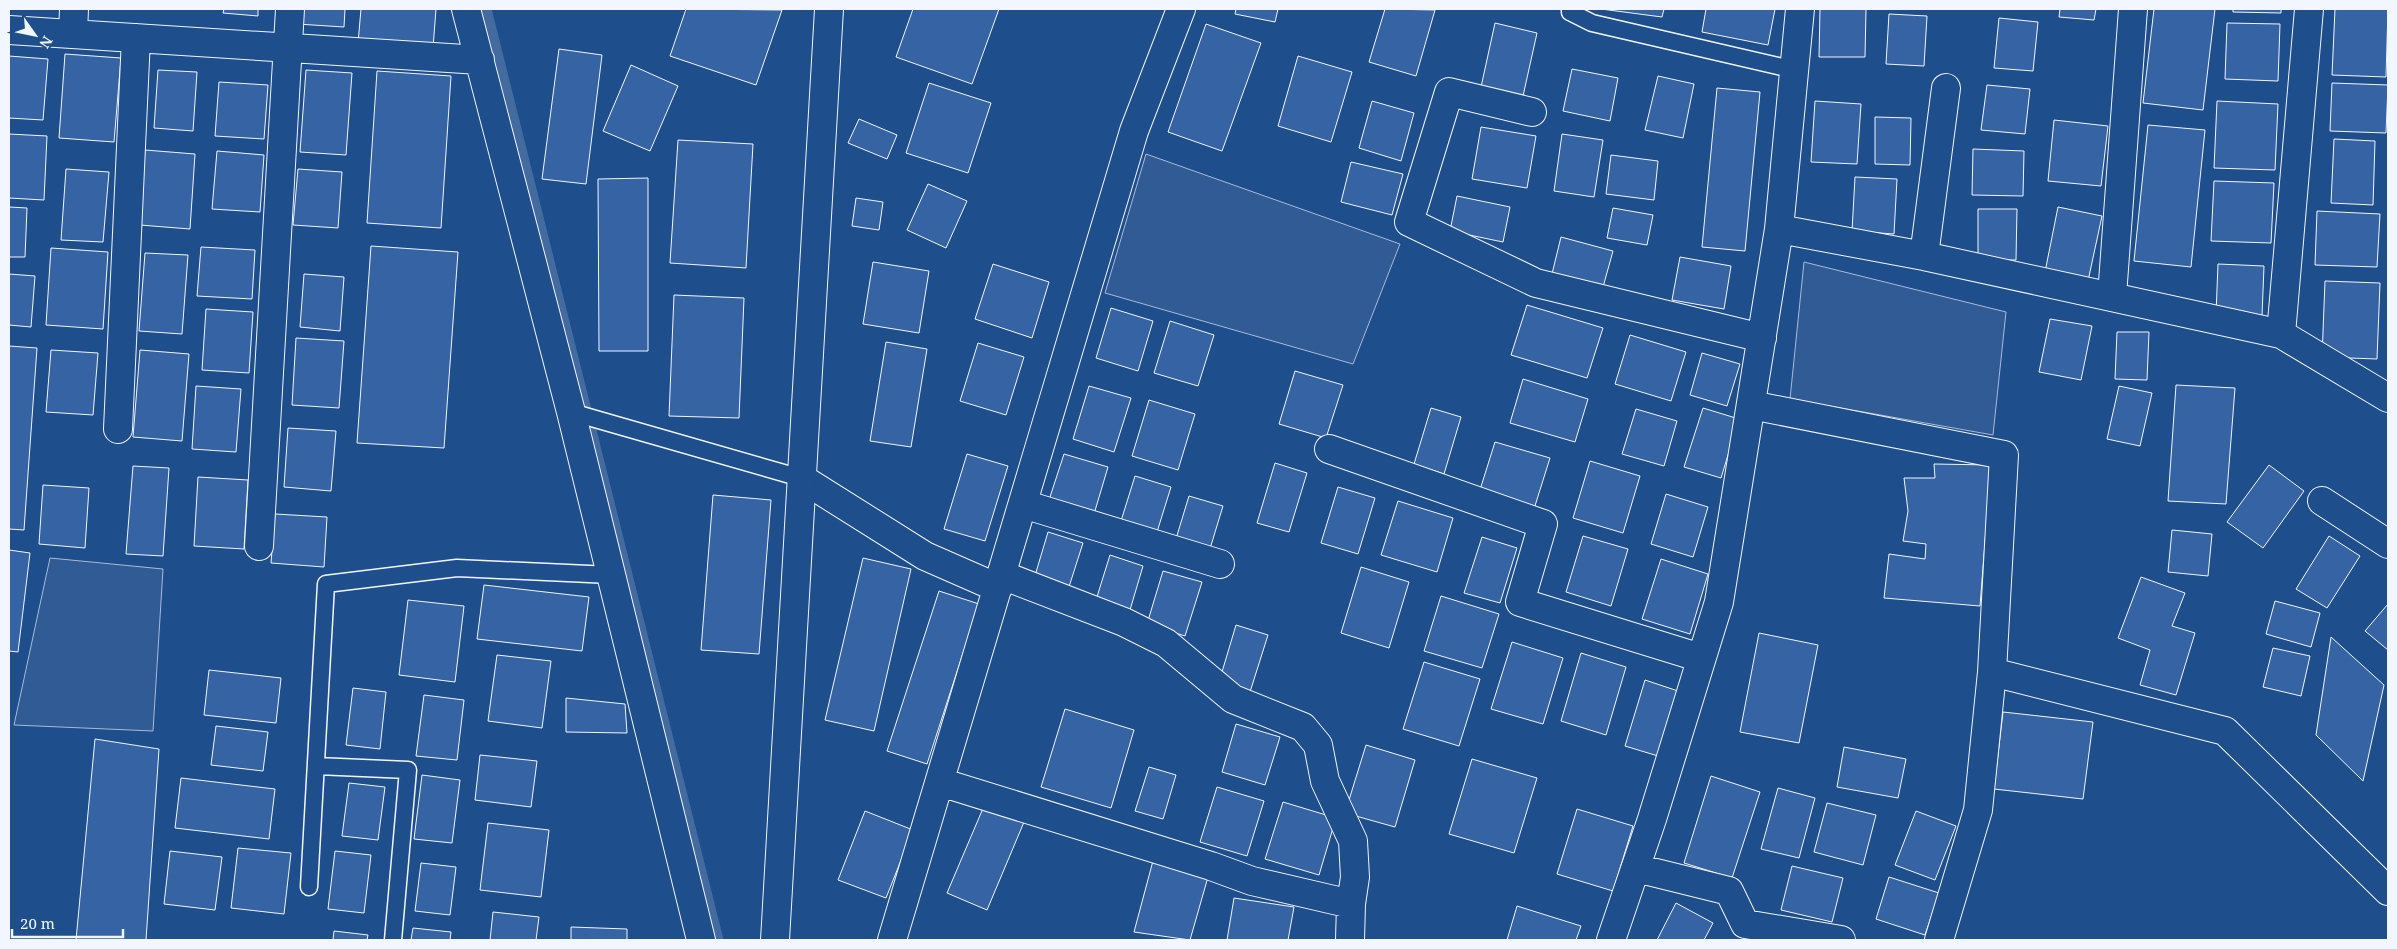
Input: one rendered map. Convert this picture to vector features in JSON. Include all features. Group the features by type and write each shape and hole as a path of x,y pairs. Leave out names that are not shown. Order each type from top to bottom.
{"street":[{"path":"259,546 290,9"},
{"path":"466,9 572,412 701,940"},
{"path":"775,940 829,9"},
{"path":"892,940 1134,131 1181,9"},
{"path":"1611,940 1636,868 1719,602 1779,229 1796,70 1800,9"},
{"path":"2112,296 2133,9"},
{"path":"2281,334 2309,9"},
{"path":"9,30 74,22 136,38 480,60"},
{"path":"118,429 136,38"},
{"path":"1924,256 1946,88"},
{"path":"1532,112 1449,92 1408,222 1536,283 1762,338"},
{"path":"1779,229 1924,256 2281,334 2388,398"},
{"path":"1751,405 2004,455 1992,672 1978,810 1939,940"},
{"path":"1329,449 1543,524 1520,602 1702,658"},
{"path":"801,478 925,556 1124,622 1166,643 1233,699 1303,727 1318,745 1325,781 1354,841 1355,877 1351,904 1350,940"},
{"path":"2322,501 2388,544"},
{"path":"1023,504 1220,564"},
{"path":"1992,672 2225,731 2388,890"},
{"path":"940,782 1211,866 1252,881 1351,904"},
{"path":"1636,868 1729,891 1745,924 1841,940"}],"lane":[{"path":"1570,9 1570,12 1592,23 1796,70"},
{"path":"572,412 801,478"},
{"path":"309,887 326,584 457,568 611,575"},
{"path":"316,766 408,770 393,940"}],"shaded area":[{"path":"1146,154 1400,244 1353,364 1105,293"},
{"path":"1804,262 2006,312 1993,435 1790,399"},
{"path":"50,558 163,569 153,731 14,725"}],"building":[{"path":"224,9 258,9 258,16 223,13"},
{"path":"298,9 345,9 344,27 297,24"},
{"path":"361,9 436,9 433,48 358,43"},
{"path":"686,9 782,10 756,85 670,56"},
{"path":"913,9 999,9 972,84 896,57"},
{"path":"1236,9 1278,9 1275,22 1235,14"},
{"path":"1385,9 1435,10 1416,76 1369,62"},
{"path":"1601,9 1664,9 1662,17"},
{"path":"1706,9 1775,9 1768,45 1702,32"},
{"path":"1820,9 1866,9 1865,57 1819,57"},
{"path":"2060,9 2096,9 2094,20 2059,17"},
{"path":"2154,9 2215,9 2203,110 2143,103"},
{"path":"2233,9 2281,9 2281,13 2233,12"},
{"path":"2335,9 2388,9 2386,77 2332,75"},
{"path":"1889,14 1927,16 1924,66 1886,64"},
{"path":"1999,18 2038,22 2033,71 1994,68"},
{"path":"1495,23 1537,33 1523,96 1481,87"},
{"path":"2227,23 2280,24 2278,81 2225,79"},
{"path":"1206,24 1261,43 1222,151 1168,132"},
{"path":"559,49 602,55 586,184 542,179"},
{"path":"65,54 121,58 114,142 59,138"},
{"path":"9,56 48,59 43,120 9,118"},
{"path":"1298,56 1352,72 1331,142 1278,126"},
{"path":"631,65 678,86 650,151 603,131"},
{"path":"1572,69 1618,78 1610,121 1563,111"},
{"path":"158,70 197,72 193,131 154,128"},
{"path":"306,70 352,73 346,155 300,152"},
{"path":"377,71 451,76 441,228 367,223"},
{"path":"1658,76 1694,84 1683,138 1645,130"},
{"path":"219,82 268,85 264,139 215,136"},
{"path":"929,83 991,103 968,173 906,153"},
{"path":"2332,83 2388,85 2386,133 2330,131"},
{"path":"1987,85 2030,89 2025,134 1981,130"},
{"path":"1717,88 1760,92 1745,251 1702,247"},
{"path":"1372,101 1414,113 1401,161 1359,148"},
{"path":"1815,101 1861,104 1857,164 1811,162"},
{"path":"2217,101 2278,104 2275,170 2214,168"},
{"path":"1875,117 1911,118 1910,165 1875,164"},
{"path":"859,119 897,135 887,159 848,143"},
{"path":"2054,120 2108,126 2101,186 2048,181"},
{"path":"2148,125 2205,130 2191,267 2134,261"},
{"path":"1481,127 1536,136 1527,188 1472,179"},
{"path":"9,134 47,136 44,200 9,198"},
{"path":"1562,134 1603,140 1594,197 1554,191"},
{"path":"2334,139 2375,141 2373,205 2331,203"},
{"path":"678,140 753,144 746,268 670,263"},
{"path":"1973,149 2024,151 2023,196 1972,195"},
{"path":"145,150 195,154 190,229 140,225"},
{"path":"217,151 264,155 260,212 212,209"},
{"path":"1611,155 1658,161 1654,200 1606,194"},
{"path":"1351,162 1403,174 1392,215 1341,202"},
{"path":"66,169 109,172 103,242 61,240"},
{"path":"298,169 342,172 338,228 293,225"},
{"path":"1855,177 1897,179 1894,234 1852,231"},
{"path":"648,178 648,351 599,351 598,179"},
{"path":"2214,181 2274,183 2271,243 2211,241"},
{"path":"928,184 967,201 946,248 907,230"},
{"path":"1457,196 1510,207 1503,242 1450,231"},
{"path":"856,198 883,202 879,230 852,226"},
{"path":"9,207 27,208 25,257 9,257"},
{"path":"2058,207 2102,216 2088,281 2045,272"},
{"path":"1613,208 1653,215 1647,245 1607,238"},
{"path":"1978,209 2017,209 2016,260 1978,260"},
{"path":"2317,211 2380,214 2377,267 2315,265"},
{"path":"1561,237 1613,251 1603,287 1552,274"},
{"path":"371,246 458,252 444,448 357,443"},
{"path":"201,247 255,250 252,299 197,296"},
{"path":"51,248 108,252 103,329 46,325"},
{"path":"145,253 188,255 182,334 139,331"},
{"path":"1680,257 1731,266 1724,309 1672,300"},
{"path":"873,262 929,271 919,333 863,324"},
{"path":"993,264 1049,282 1032,338 975,319"},
{"path":"2218,264 2264,266 2262,316 2216,314"},
{"path":"9,274 35,276 31,327 9,325"},
{"path":"304,274 344,277 340,331 300,327"},
{"path":"2325,281 2380,283 2377,359 2322,357"},
{"path":"674,295 744,298 739,418 669,416"},
{"path":"1527,305 1603,328 1587,378 1511,355"},
{"path":"1111,308 1153,321 1138,371 1096,358"},
{"path":"206,309 253,312 249,373 202,370"},
{"path":"2050,319 2092,326 2081,380 2039,372"},
{"path":"1170,321 1214,335 1198,386 1154,373"},
{"path":"2117,332 2149,332 2147,380 2115,379"},
{"path":"1630,335 1686,352 1671,401 1615,384"},
{"path":"296,338 344,341 339,408 292,405"},
{"path":"886,342 927,349 911,447 870,441"},
{"path":"978,343 1024,357 1006,415 960,401"},
{"path":"9,346 37,348 24,530 9,529"},
{"path":"51,350 98,353 93,415 46,412"},
{"path":"140,350 189,354 182,441 133,437"},
{"path":"1702,353 1740,364 1727,406 1690,395"},
{"path":"1295,371 1343,385 1326,438 1279,424"},
{"path":"1523,379 1588,399 1575,442 1510,423"},
{"path":"2176,385 2235,388 2226,504 2168,501"},
{"path":"196,386 241,389 236,452 192,449"},
{"path":"1089,386 1131,398 1114,452 1073,439"},
{"path":"2119,386 2152,393 2140,446 2107,439"},
{"path":"1149,400 1195,414 1178,470 1132,456"},
{"path":"1431,408 1461,417 1444,474 1414,464"},
{"path":"1703,408 1739,419 1721,478 1684,467"},
{"path":"1636,409 1677,421 1664,466 1622,454"},
{"path":"288,428 336,431 331,491 284,487"},
{"path":"1495,442 1550,458 1534,509 1479,493"},
{"path":"967,454 1008,466 985,541 944,529"},
{"path":"1064,454 1108,467 1094,514 1049,500"},
{"path":"1590,461 1640,476 1623,533 1573,518"},
{"path":"1275,463 1307,473 1289,532 1257,523"},
{"path":"1934,464 1991,465 1980,606 1884,598 1889,554 1925,559 1926,544 1903,541 1908,511 1904,478 1935,478"},
{"path":"2269,465 2304,491 2263,548 2227,522"},
{"path":"133,466 169,468 163,556 126,554"},
{"path":"1135,476 1171,487 1157,532 1121,521"},
{"path":"198,477 248,480 244,549 194,546"},
{"path":"43,485 89,488 85,548 39,544"},
{"path":"1338,487 1375,498 1358,554 1321,543"},
{"path":"1666,494 1708,507 1693,557 1651,544"},
{"path":"713,495 771,500 759,654 701,650"},
{"path":"1189,496 1223,506 1209,552 1175,542"},
{"path":"1398,501 1453,518 1437,572 1381,555"},
{"path":"275,514 327,517 324,567 271,563"},
{"path":"2172,530 2212,534 2208,576 2168,572"},
{"path":"1048,532 1083,543 1068,590 1034,579"},
{"path":"1583,536 1628,549 1611,606 1566,592"},
{"path":"2329,536 2360,556 2327,608 2296,589"},
{"path":"1482,537 1517,548 1500,603 1464,593"},
{"path":"9,550 30,553 18,652 9,651"},
{"path":"1110,555 1143,566 1130,610 1096,600"},
{"path":"863,558 911,569 874,731 825,720"},
{"path":"1661,559 1708,574 1690,634 1642,619"},
{"path":"1361,567 1409,582 1389,648 1341,633"},
{"path":"1163,571 1202,582 1185,636 1147,624"},
{"path":"2141,577 2185,593 2172,626 2195,633 2176,695 2140,685 2150,650 2118,638"},
{"path":"484,585 589,597 582,651 477,639"},
{"path":"939,591 979,604 927,764 887,751"},
{"path":"1441,596 1499,614 1482,668 1424,651"},
{"path":"408,600 464,606 455,682 399,675"},
{"path":"2275,601 2320,613 2311,647 2266,634"},
{"path":"2388,604 2388,650 2365,631"},
{"path":"1236,625 1268,635 1250,692 1219,682"},
{"path":"1759,633 1818,645 1799,743 1740,732"},
{"path":"2331,637 2384,685 2363,781 2316,735"},
{"path":"1512,642 1563,658 1543,724 1491,709"},
{"path":"2273,648 2310,656 2301,696 2263,687"},
{"path":"1581,653 1626,667 1606,735 1561,721"},
{"path":"497,655 551,661 542,728 488,721"},
{"path":"1424,662 1480,679 1459,746 1403,729"},
{"path":"209,670 281,678 276,723 204,715"},
{"path":"1645,680 1678,691 1658,756 1625,746"},
{"path":"353,688 386,692 380,749 346,745"},
{"path":"424,695 464,700 457,760 416,756"},
{"path":"566,698 625,704 627,733 566,732"},
{"path":"1065,709 1134,730 1111,808 1041,787"},
{"path":"2003,712 2093,722 2083,799 1994,789"},
{"path":"1236,724 1280,737 1265,785 1222,772"},
{"path":"216,726 268,732 263,771 211,765"},
{"path":"95,739 159,749 146,940 76,940"},
{"path":"1366,745 1415,760 1395,827 1345,813"},
{"path":"1844,747 1906,759 1898,798 1837,787"},
{"path":"480,755 537,761 531,807 475,800"},
{"path":"1472,759 1537,778 1514,853 1449,834"},
{"path":"1149,767 1176,775 1163,819 1135,811"},
{"path":"422,775 460,780 452,843 414,839"},
{"path":"1711,776 1760,792 1732,878 1684,863"},
{"path":"181,778 275,789 269,839 175,828"},
{"path":"349,783 385,787 378,840 342,836"},
{"path":"1217,787 1264,801 1247,856 1200,842"},
{"path":"1778,788 1815,798 1799,858 1761,849"},
{"path":"1283,802 1336,818 1319,875 1265,859"},
{"path":"1827,803 1876,815 1863,865 1814,852"},
{"path":"984,806 1024,822 987,910 947,893"},
{"path":"1577,809 1633,826 1613,891 1557,874"},
{"path":"865,811 913,830 886,898 838,880"},
{"path":"1916,811 1956,826 1935,880 1895,865"},
{"path":"488,823 549,830 541,897 480,890"},
{"path":"238,848 291,853 284,914 231,908"},
{"path":"170,851 222,857 215,910 164,904"},
{"path":"335,851 371,855 364,913 328,909"},
{"path":"1154,857 1208,877 1190,940 1134,932"},
{"path":"421,863 456,867 450,915 415,911"},
{"path":"1792,866 1843,878 1832,922 1781,910"},
{"path":"1889,877 1939,893 1925,935 1876,919"},
{"path":"1234,898 1294,907 1288,940 1227,940"},
{"path":"1676,903 1713,923 1704,940 1657,940"},
{"path":"1517,906 1581,926 1576,940 1507,940"},
{"path":"493,912 539,917 536,940 490,940"},
{"path":"571,927 627,929 627,940 571,940"},
{"path":"413,928 451,932 450,940 411,940"},
{"path":"334,931 368,935 367,940 333,940"}],"waterway":[{"path":"486,9 718,940"}]}
